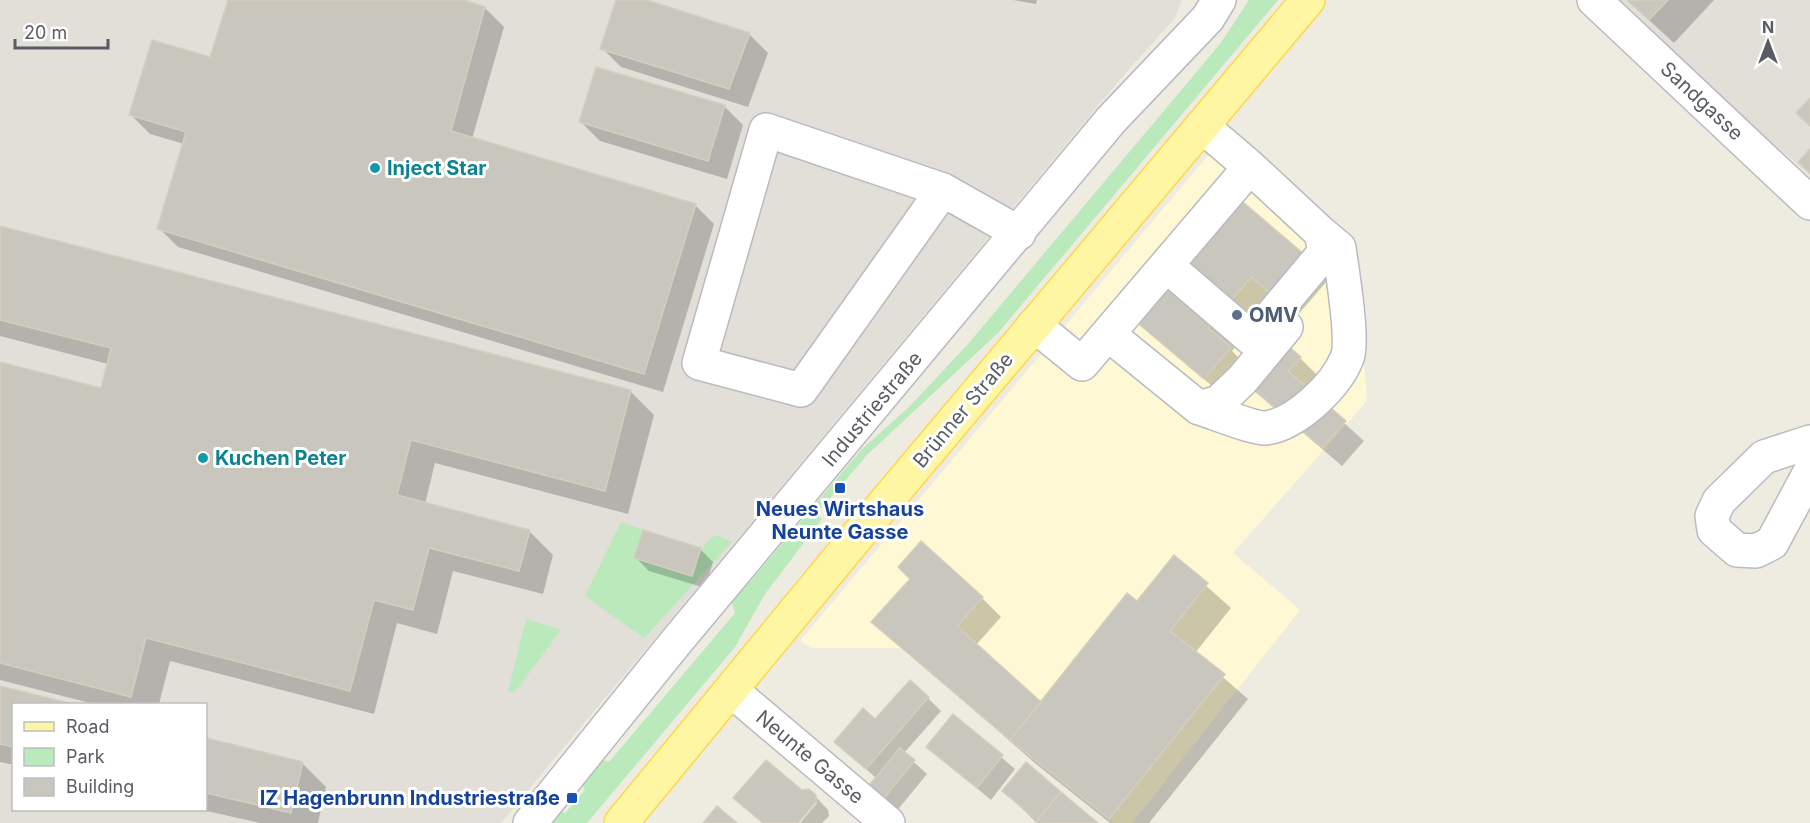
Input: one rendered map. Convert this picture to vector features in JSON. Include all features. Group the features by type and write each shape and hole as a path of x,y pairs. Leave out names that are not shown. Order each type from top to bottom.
{"main road":[{"name":"Brünner Straße","path":"621,823 873,517 1308,0"}],"street":[{"name":"Industriestraße","path":"530,823 691,624 1111,120 1208,18 1219,0"},
{"name":"Sandgasse","path":"1594,0 1810,203"},
{"path":"1108,334 1199,408 1263,428 1290,421 1320,398 1348,357 1348,313 1339,248 1323,243 1250,167 1202,126"},
{"path":"943,190 801,390 699,363 766,130 943,190 1019,233"},
{"path":"1034,326 1082,364 1250,167"},
{"path":"1167,266 1252,339 1323,243"},
{"path":"1199,408 1218,402 1242,380 1304,305 1323,243"},
{"path":"1810,442 1764,457 1719,501 1712,516 1714,530 1737,550 1756,551 1772,543 1810,472"},
{"name":"Neunte Gasse","path":"732,691 888,823"}],"shaded area":[{"path":"0,0 1182,0 1174,19 1122,77 501,823 0,823"},
{"path":"1618,0 1810,0 1810,176 1728,102"},
{"path":"1231,128 1355,243 1367,401 1233,553 1300,610 1132,823 1114,823 899,648 812,648 800,641"}],"green space":[{"path":"1249,0 1278,0 998,333 867,455 817,514 822,519 765,594 735,647 587,823 548,823 560,811 565,813 585,790 582,785 600,759 609,762 735,613 731,600 742,586 750,582 861,450 910,406 968,344 1220,44"},
{"path":"621,522 643,530 634,558 692,576 700,552 706,543 717,535 732,542 644,638 585,596"},
{"path":"526,619 561,630 515,692 508,691"}],"building":[{"name":"Inject Star","path":"228,0 464,0 485,7 451,131 696,204 644,374 157,229 186,132 129,115 152,40 210,57"},
{"path":"616,0 647,0 750,33 729,89 600,49"},
{"path":"1627,0 1668,0 1649,20"},
{"path":"596,67 725,105 708,161 579,122"},
{"path":"1810,98 1810,126 1796,113"},
{"path":"1810,149 1810,173 1798,162"},
{"path":"1237,197 1305,255 1272,294 1251,277 1208,328 1231,347 1204,379 1127,314"},
{"name":"Kuchen Peter","path":"0,226 631,390 605,491 411,440 397,495 530,530 519,571 429,548 413,610 374,600 350,691 146,638 131,697 0,663 0,362 101,388 111,348 0,320"},
{"path":"1268,329 1301,357 1288,371 1346,421 1322,448 1232,371"},
{"path":"643,530 701,548 692,576 634,558"},
{"path":"921,541 983,597 957,626 1041,702 1010,740 871,622 910,579 898,567"},
{"path":"1174,555 1208,583 1170,631 1225,674 1109,819 1010,740 1127,593 1137,601"},
{"path":"910,680 929,697 866,769 834,742 863,708 875,719"},
{"path":"0,686 69,703 12,703 12,747 0,744"},
{"path":"953,714 1003,755 977,788 926,747"},
{"path":"207,738 303,762 291,813 207,793"},
{"path":"900,748 915,760 881,802 866,789"},
{"path":"766,760 802,790 809,789 816,795 816,802 798,823 763,823 733,798"},
{"path":"1026,762 1061,792 1037,820 1002,791"},
{"path":"1061,792 1098,823 1035,823"},
{"path":"717,806 737,823 703,823"}],"place":[{"name":"Inject Star","path":"375,168"},
{"name":"OMV","path":"1237,315"},
{"name":"Kuchen Peter","path":"203,458"},
{"name":"Neues Wirtshaus Neunte Gasse","path":"840,488"},
{"name":"IZ Hagenbrunn Industriestraße","path":"572,798"}]}
